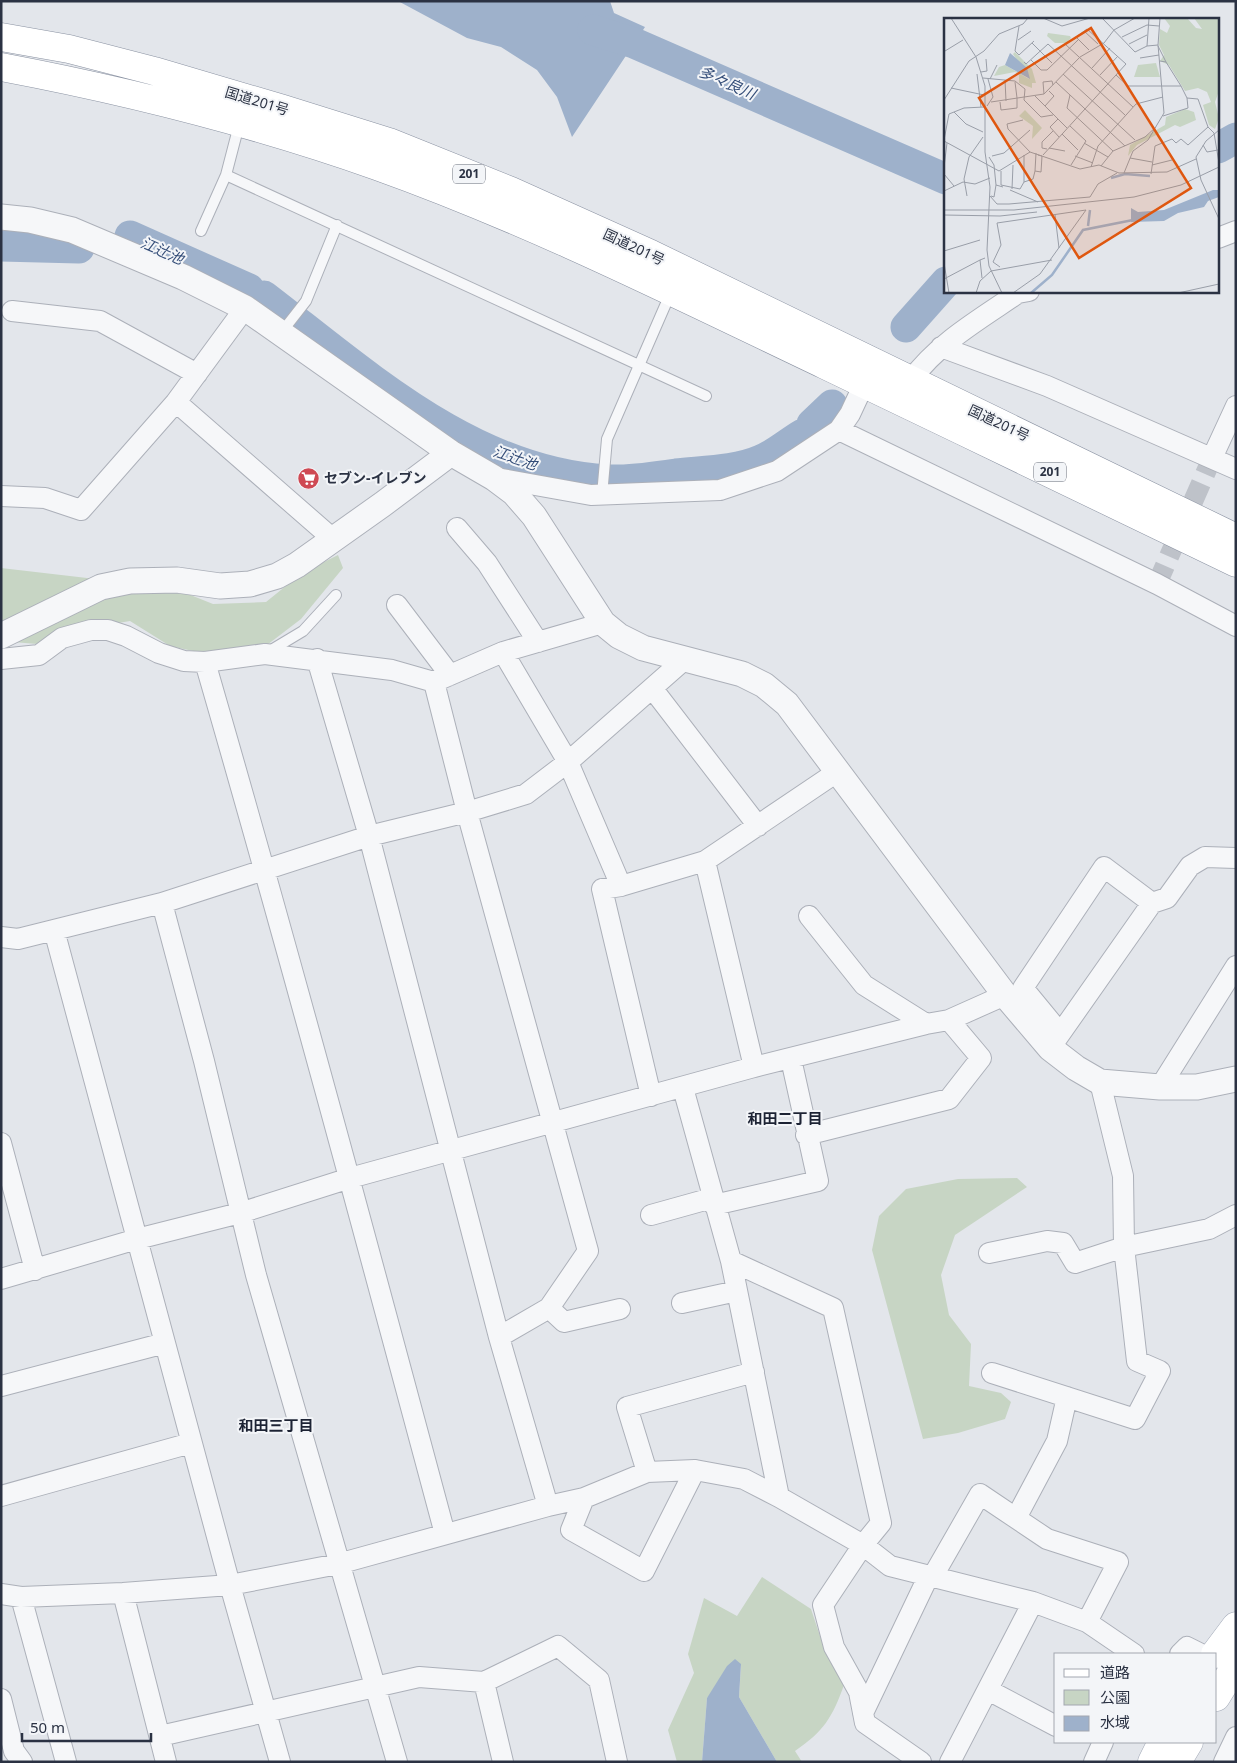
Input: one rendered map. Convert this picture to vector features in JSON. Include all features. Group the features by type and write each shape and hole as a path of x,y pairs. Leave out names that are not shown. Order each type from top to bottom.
{"main road":[{"name":"国道201号","path":"1,37 70,49 154,71 389,142 511,191 650,254 1236,538"},
{"name":"国道201号","path":"1,67 146,98 239,124 377,166 497,213 671,292 1236,563"},
{"name":"201","path":"986,417 1039,428 1236,520"},
{"name":"201","path":"957,429 1045,484 1236,582"},
{"path":"1216,1653 1236,1626"},
{"path":"1217,1695 1236,1665"},
{"path":"1152,1762 1162,1743"},
{"path":"1178,1762 1188,1743"}],"street":[{"path":"1,217 30,220 72,230 183,277 245,308 451,453 494,478 514,493 534,516 602,622 619,636 643,648 742,674 764,685 787,704 1005,995 1055,1040"},
{"path":"1220,237 1236,230"},
{"path":"911,380 926,360 941,347 1018,293 1024,292"},
{"path":"1,496 45,498 81,510 176,402 245,308"},
{"path":"12,311 100,321 196,374"},
{"path":"941,347 1047,386 1236,469"},
{"path":"494,478 591,496 720,490 777,471 839,430 850,414 864,384"},
{"path":"176,402 333,539"},
{"path":"1212,458 1236,406"},
{"path":"839,430 1157,584 1236,626"},
{"path":"1,636 101,587 130,581 177,580 220,586 250,584 277,576 333,539 451,453"},
{"path":"457,528 487,563 538,642"},
{"path":"397,605 442,679 467,812 588,1251 549,1308 499,1337"},
{"path":"1,659 39,655 62,638 91,630 108,630 126,636 159,653 184,661 205,662 264,654 392,670 442,679 503,652 602,622"},
{"path":"503,652 568,762 622,886"},
{"path":"1,937 18,939 162,904 369,836 467,812 526,794 568,762 685,658"},
{"path":"317,660 369,836 499,1337 548,1506"},
{"path":"205,662 266,870 445,1534"},
{"path":"652,688 758,826"},
{"path":"652,1096 602,889 622,886 705,862 837,772"},
{"path":"1055,1040 1152,904 1167,898 1190,866 1205,857 1236,858"},
{"path":"705,862 754,1067"},
{"path":"1152,904 1104,867 1023,988 1055,1040 1076,1068 1100,1082 1160,1087 1197,1087 1236,1079"},
{"path":"162,904 204,1061 256,1275 338,1564 397,1762"},
{"path":"809,916 864,985 926,1024"},
{"path":"54,930 230,1586 280,1762"},
{"path":"1160,1087 1236,966"},
{"path":"1,1279 136,1239 240,1213 350,1178 754,1067 926,1024 949,1020 1005,995"},
{"path":"806,1135 948,1099 981,1058 949,1020"},
{"path":"651,1215 818,1181 806,1135 791,1059"},
{"path":"992,1373 1135,1419 1160,1371 1136,1361 1124,1247 1123,1176 1100,1082"},
{"path":"683,1088 731,1261 779,1497"},
{"path":"1,1144 35,1270"},
{"path":"989,1253 1046,1241 1063,1243 1075,1263 1124,1247 1209,1229 1236,1215"},
{"path":"731,1261 833,1308 881,1523 863,1545 824,1605 834,1647 859,1692 865,1722 921,1762"},
{"path":"682,1303 737,1291"},
{"path":"549,1308 564,1322 620,1309"},
{"path":"1,1386 165,1343"},
{"path":"647,1472 627,1407 754,1372"},
{"path":"1016,1518 1057,1441 1067,1397"},
{"path":"1,1496 192,1443"},
{"path":"584,1498 571,1530 644,1571 695,1470"},
{"path":"66,1762 11,1595 123,1593 230,1586 338,1564 548,1506 584,1498 647,1472 695,1470 744,1479 863,1545 890,1566 1033,1602 1087,1622 1133,1653"},
{"path":"863,1713 931,1575 980,1494 1047,1539 1118,1562 1087,1622"},
{"path":"123,1593 166,1762"},
{"path":"950,1762 1033,1602"},
{"path":"160,1736 419,1677 484,1682 558,1646 599,1680 617,1762"},
{"path":"1181,1653 1187,1647 1199,1653"},
{"path":"484,1682 503,1762"},
{"path":"988,1690 1054,1725"},
{"path":"1,1699 14,1751 22,1762"},
{"path":"1224,1762 1236,1737"}],"lane":[{"path":"201,231 226,175 239,124"},
{"path":"226,175 706,396"},
{"path":"280,333 306,301 337,225"},
{"path":"602,495 607,439 638,364 671,292"},
{"path":"264,654 303,631 336,595"}],"green space":[{"path":"338,555 343,568 301,619 267,645 216,656 170,646 130,621 82,629 37,644 1,641 1,568 173,588 213,604 266,602 302,573"},
{"path":"1017,1178 1027,1187 955,1235 941,1275 949,1315 971,1344 969,1386 1001,1393 1011,1402 1005,1419 958,1433 923,1439 872,1250 879,1216 906,1189 958,1179"},
{"path":"762,1577 811,1609 826,1654 844,1685 831,1715 813,1737 795,1751 802,1762 777,1762 739,1697 741,1665 707,1698 702,1762 677,1762 668,1730 694,1673 688,1654 704,1598 737,1616"}],"water":[{"path":"398,1 610,1 614,13 645,27 572,137 557,97 537,70 501,47 467,38"},
{"path":"735,1659 741,1664 739,1697 777,1762 702,1762 707,1698 727,1666"}],"waterway":[{"name":"多々良川","path":"593,30 634,43 944,178"},
{"name":"多々良川","path":"1220,147 1236,138"},
{"name":"江辻池","path":"130,236 249,289"},
{"name":"江辻池","path":"1,246 79,248"},
{"name":"江辻池","path":"906,327 944,284"},
{"name":"江辻池","path":"264,296 382,387 424,415 467,439 512,459 559,473 616,480 730,468 751,464 767,457 803,434"},
{"name":"江辻池","path":"812,424 832,405"}],"tunnel":[{"path":"1157,584 1212,458"}],"place":[{"name":"セブン-イレブン","path":"308,478"}],"district":[{"name":"和田二丁目","path":"785,1119"},
{"name":"和田三丁目","path":"276,1426"}]}
